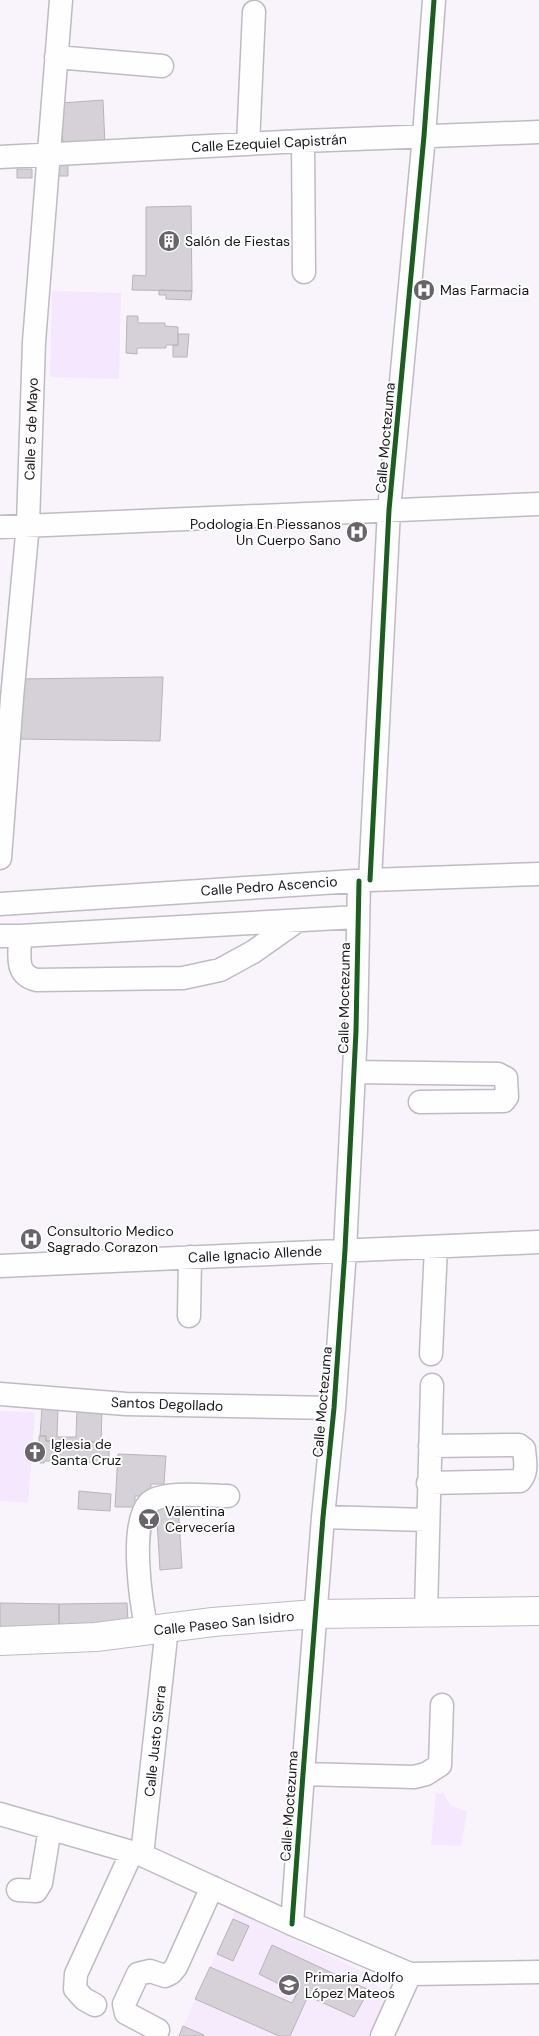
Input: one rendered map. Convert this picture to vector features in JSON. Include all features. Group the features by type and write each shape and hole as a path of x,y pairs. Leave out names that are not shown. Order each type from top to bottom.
{"main road":[{"name":"Calle Paseo San Isidro","path":"0,1641 96,1637 157,1629 315,1614 539,1611"}],"street":[{"name":"Calle 5 de Mayo","path":"0,858 6,698 28,524 34,342 50,156 60,0"},
{"name":"Calle Moctezuma","path":"292,1924 302,1774 334,1408 345,1250 356,1031 357,917 364,880 389,510 424,136 434,0"},
{"path":"248,144 254,12"},
{"path":"56,57 162,66"},
{"name":"Calle Ezequiel Capistrán","path":"0,157 50,156 303,141 539,132"},
{"path":"303,141 304,272"},
{"path":"0,527 28,524 539,504"},
{"name":"Calle Pedro Ascencio","path":"0,904 364,880 539,874"},
{"path":"296,921 253,952 220,970 183,978 37,980 28,978 22,974 10,936 357,917"},
{"path":"354,1072 498,1074 506,1078 507,1097 504,1101 420,1102"},
{"name":"Calle Ignacio Allende","path":"0,1266 345,1250 436,1254 539,1242"},
{"path":"431,1354 436,1254"},
{"path":"189,1316 190,1257"},
{"path":"426,1612 432,1385"},
{"name":"Santos Degollado","path":"0,1394 126,1404 334,1408"},
{"path":"428,1483 520,1482 526,1471 524,1449 519,1445 430,1446"},
{"name":"Calle Justo Sierra","path":"95,2005 84,2000 75,1989 76,1974 137,1854 157,1629 138,1560 139,1522 150,1502 166,1496 228,1496"},
{"path":"323,1517 427,1520"},
{"path":"302,1774 414,1777 426,1774 440,1765 442,1705"},
{"path":"0,1814 137,1854 292,1924 410,1974 539,1972"},
{"path":"18,1890 36,1890 41,1882 50,1828"},
{"path":"158,2030 126,2013 124,2004 138,1974 150,1971 165,1976 176,1967 212,1887"},
{"path":"382,2036 410,1974"}],"shaded area":[{"path":"52,291 121,293 119,379 50,377"},
{"path":"0,1411 35,1412 28,1503 0,1501"},
{"path":"436,1793 444,1793 450,1805 467,1812 461,1846 431,1845"},
{"name":"Primaria Adolfo López Mateos","path":"235,1912 366,1973 388,1997 369,2036 179,2036"}],"building":[{"path":"103,100 105,145 63,147 61,103"},
{"path":"56,165 68,165 68,176 56,176"},
{"path":"17,169 32,169 32,178 17,178"},
{"name":"Salón de Fiestas","path":"191,206 192,291 132,290 133,275 146,276 146,207"},
{"path":"159,290 192,291 191,300 166,299 166,295 159,295"},
{"path":"127,316 138,316 138,323 165,323 165,326 178,327 178,345 166,345 166,348 137,348 137,354 126,353"},
{"path":"178,334 189,334 187,357 173,357 173,345 178,345"},
{"path":"163,677 160,741 15,739 18,679"},
{"path":"42,1407 58,1408 57,1437 76,1437 77,1408 102,1409 101,1442 46,1441 46,1436 40,1436"},
{"path":"39,1436 46,1436 46,1441 109,1442 109,1463 44,1461 44,1463 40,1463 42,1444 39,1444"},
{"path":"118,1454 166,1456 164,1484 151,1484 150,1496 135,1496 135,1507 115,1507"},
{"path":"79,1491 111,1494 110,1511 78,1509"},
{"path":"178,1503 182,1568 160,1570 156,1504"},
{"path":"0,1603 59,1604 59,1628 0,1628"},
{"path":"127,1603 128,1621 59,1628 59,1604"},
{"path":"233,1919 249,1926 233,1961 217,1954"},
{"path":"272,1945 369,1990 354,2017 308,1996 290,2036 279,2036 195,1999 210,1967 292,2003 297,1993 259,1974"},
{"path":"183,2026 204,2035 179,2036"}],"cycle path":[{"path":"370,880 389,510 424,136 434,0"},
{"path":"292,1924 345,1250 356,1031 359,881"}],"place":[{"name":"Salón de Fiestas","path":"169,241"},
{"name":"Mas Farmacia","path":"424,290"},
{"name":"Podologia En Piessanos Un Cuerpo Sano","path":"357,532"},
{"name":"Consultorio Medico Sagrado Corazon","path":"31,1239"},
{"name":"Iglesia de Santa Cruz","path":"35,1452"},
{"name":"Valentina Cervecería","path":"149,1519"},
{"name":"Primaria Adolfo López Mateos","path":"289,1985"}]}
